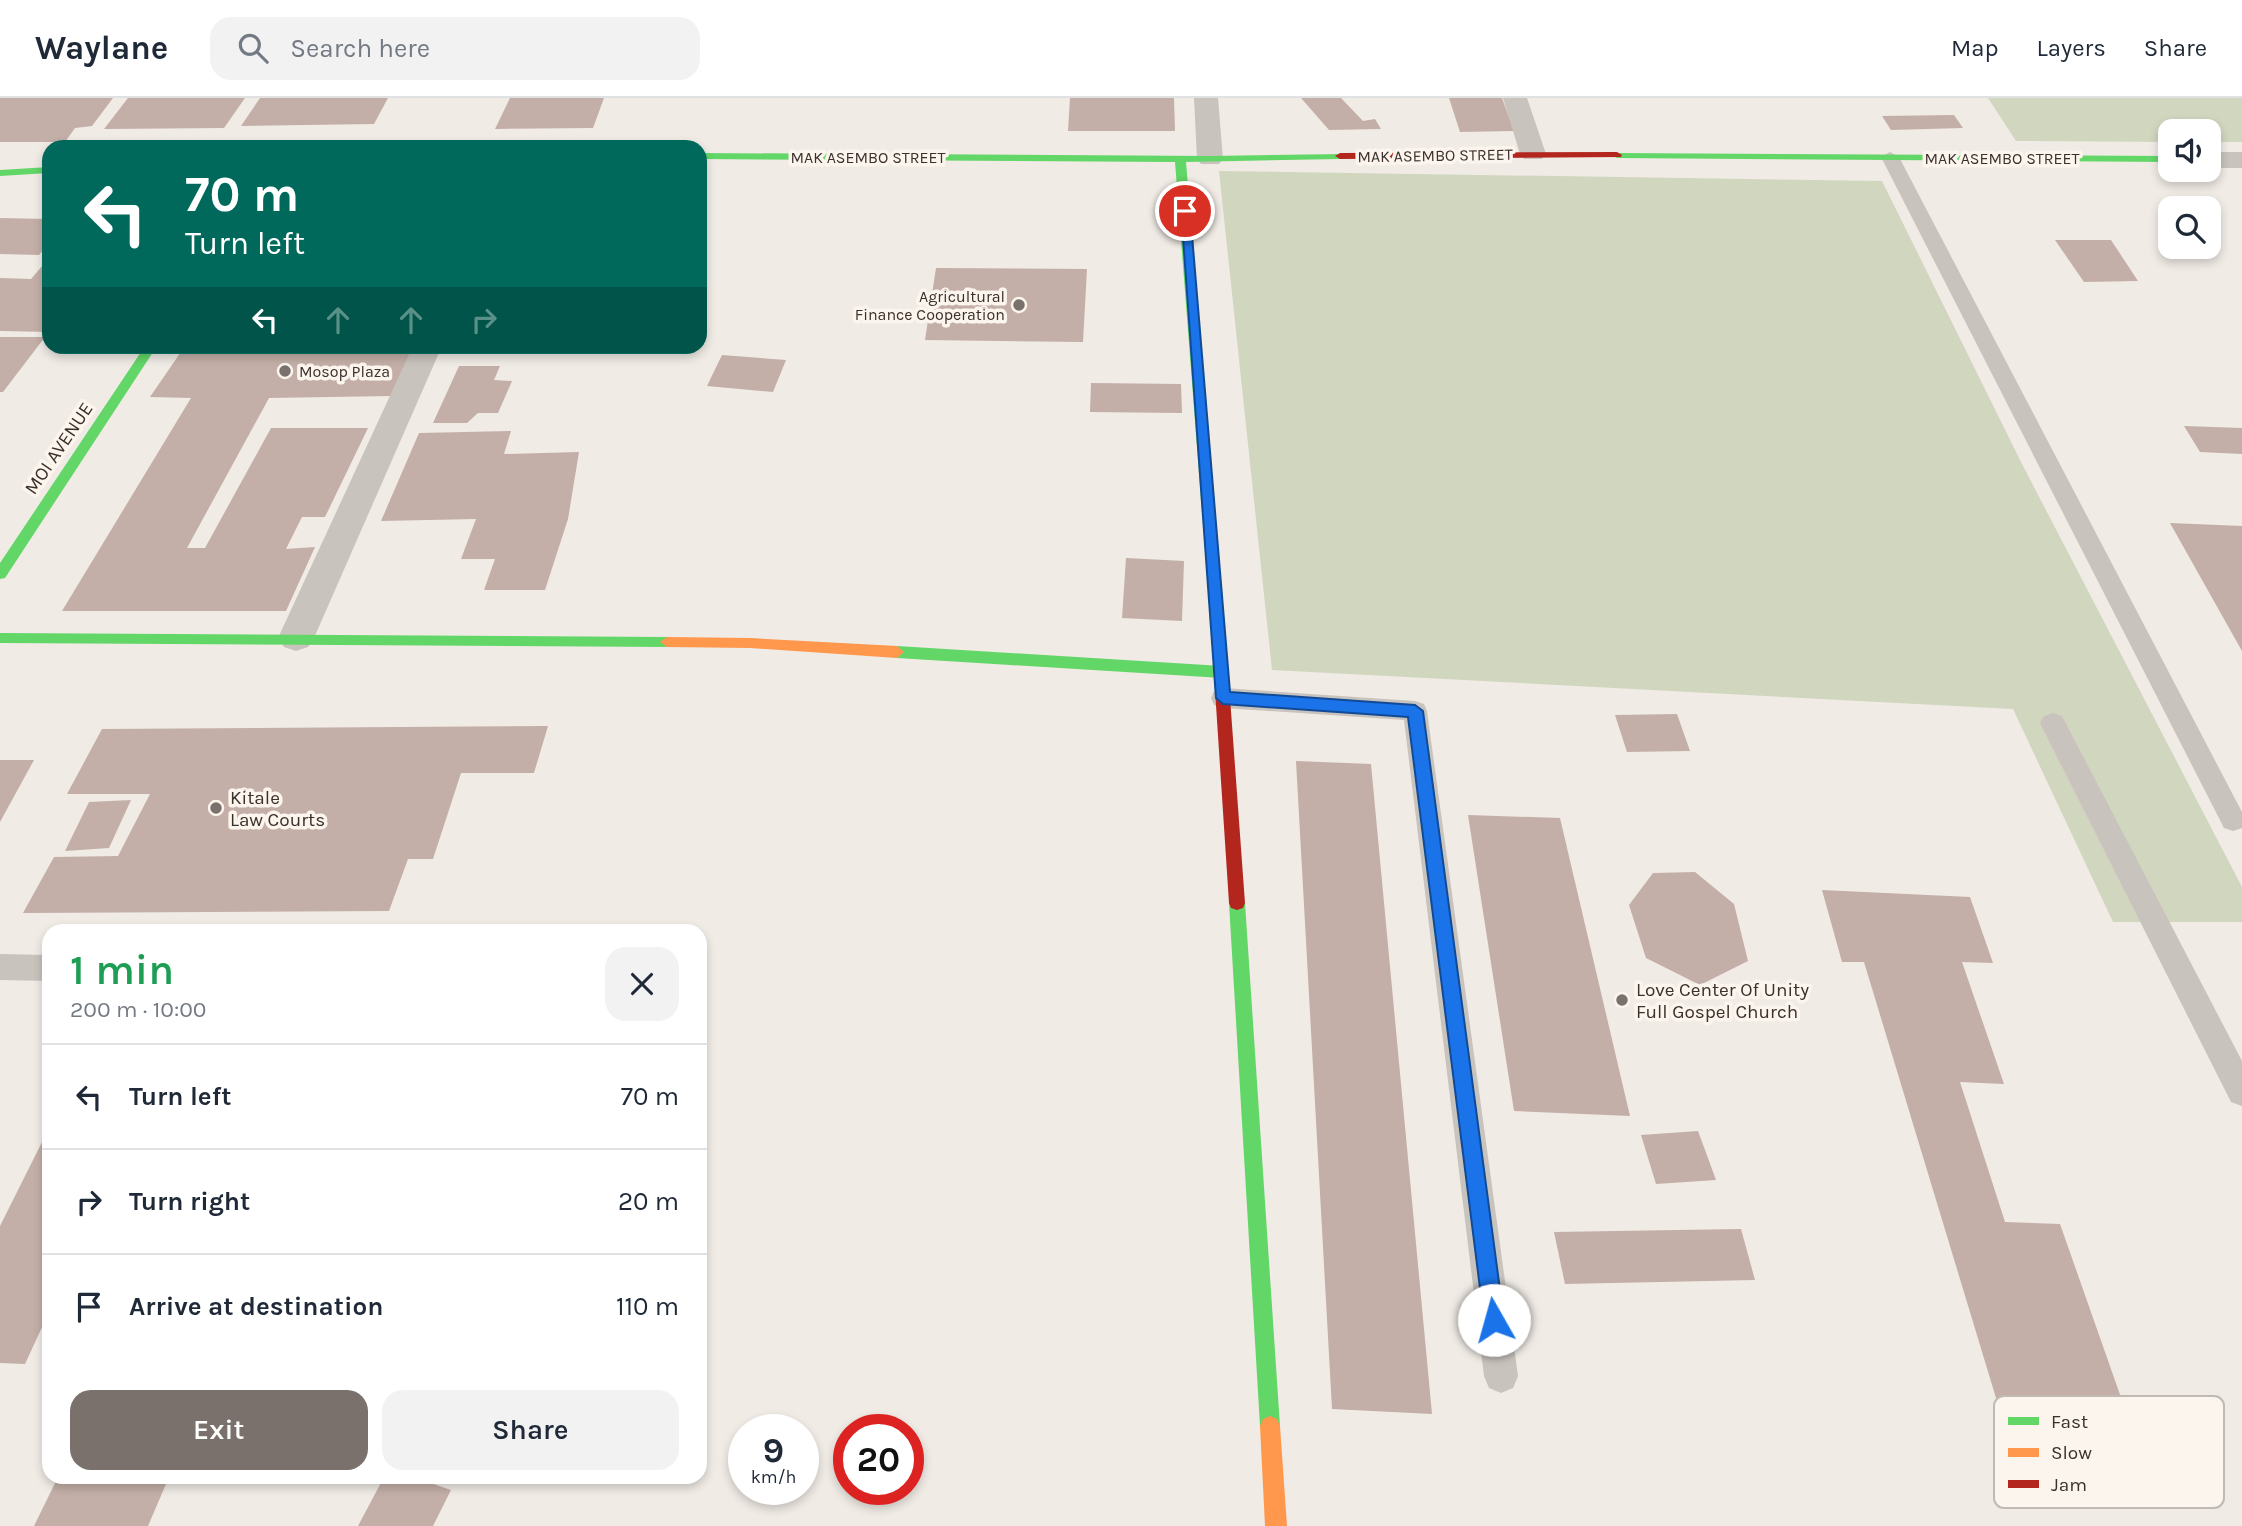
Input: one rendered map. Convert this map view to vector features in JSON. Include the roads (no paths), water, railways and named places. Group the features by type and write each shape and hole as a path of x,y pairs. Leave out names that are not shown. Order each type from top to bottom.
{"street":[{"path":"1206,98 1210,159"},
{"path":"1515,98 1533,154"},
{"name":"MAK ASEMBO STREET","path":"707,156 1210,159 1533,154 2158,159"},
{"path":"1180,157 1222,685 1276,1526"},
{"path":"2221,160 2242,160"},
{"path":"0,173 42,170"},
{"name":"MOI AVENUE","path":"0,573 146,354"},
{"path":"296,638 424,354"},
{"path":"0,638 750,643 1222,685"}],"lane":[{"path":"1890,157 2234,820"},
{"path":"1222,685 1415,711 1502,1376"},
{"path":"2053,723 2242,1092"},
{"path":"0,967 42,968"}],"place":[{"name":"Agricultural Finance Cooperation","path":"1019,305"},
{"name":"Mosop Plaza","path":"285,371"},
{"name":"Kitale Law Courts","path":"216,808"},
{"name":"Love Center Of Unity Full Gospel Church","path":"1622,1000"}]}
